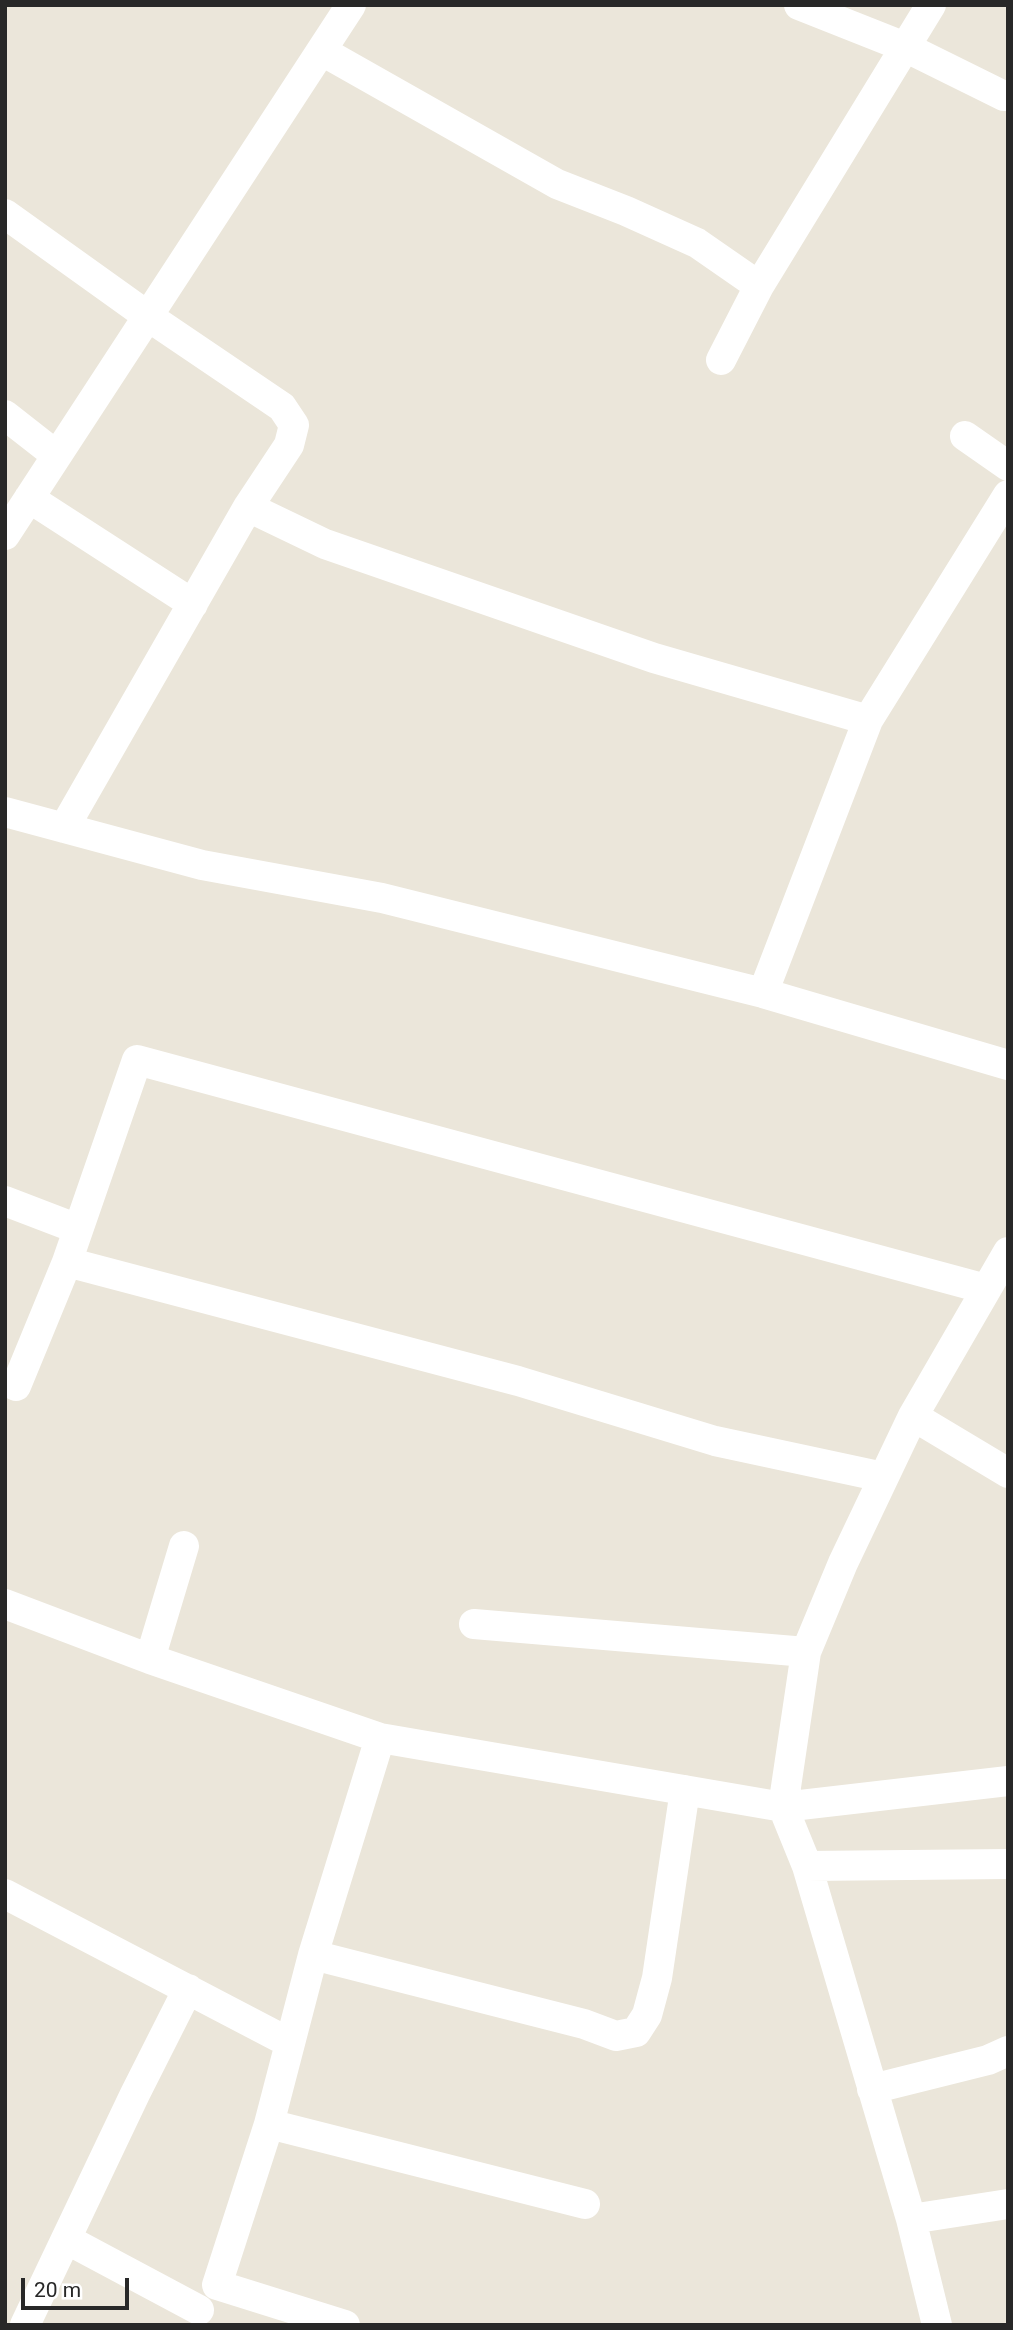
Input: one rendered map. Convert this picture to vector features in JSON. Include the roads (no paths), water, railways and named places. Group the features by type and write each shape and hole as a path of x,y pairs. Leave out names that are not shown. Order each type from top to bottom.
{"street":[{"path":"5,535 351,5"},
{"path":"799,5 905,47 1004,96"},
{"path":"721,360 759,286 932,5"},
{"path":"323,51 558,184 697,243 759,286"},
{"path":"5,214 149,317 282,407 294,425 289,445 248,507 64,828"},
{"path":"5,415 56,455"},
{"path":"965,436 1008,466"},
{"path":"763,993 868,720 1008,495"},
{"path":"29,498 192,604"},
{"path":"248,507 325,544 654,659 868,720"},
{"path":"5,812 202,865 382,898 763,993 1008,1065"},
{"path":"16,1386 67,1262 137,1060 986,1289"},
{"path":"5,1201 78,1229"},
{"path":"937,2325 911,2219 807,1866 783,1807 806,1653 843,1563 913,1416 1008,1252"},
{"path":"67,1262 518,1381 715,1441 883,1477"},
{"path":"913,1416 1008,1473"},
{"path":"150,1660 184,1546"},
{"path":"5,1604 150,1660 380,1738 783,1807 1008,1781"},
{"path":"474,1624 806,1653"},
{"path":"66,2239 194,2317 218,2285 269,2124 313,1955 380,1738"},
{"path":"313,1955 584,2024 616,2036 636,2032 647,2015 657,1978 685,1790"},
{"path":"807,1866 1008,1864"},
{"path":"5,1894 290,2043"},
{"path":"25,2325 188,1989"},
{"path":"873,2089 988,2060 1008,2051"},
{"path":"269,2124 585,2204"},
{"path":"911,2219 1008,2204"},
{"path":"218,2285 345,2325"}]}
